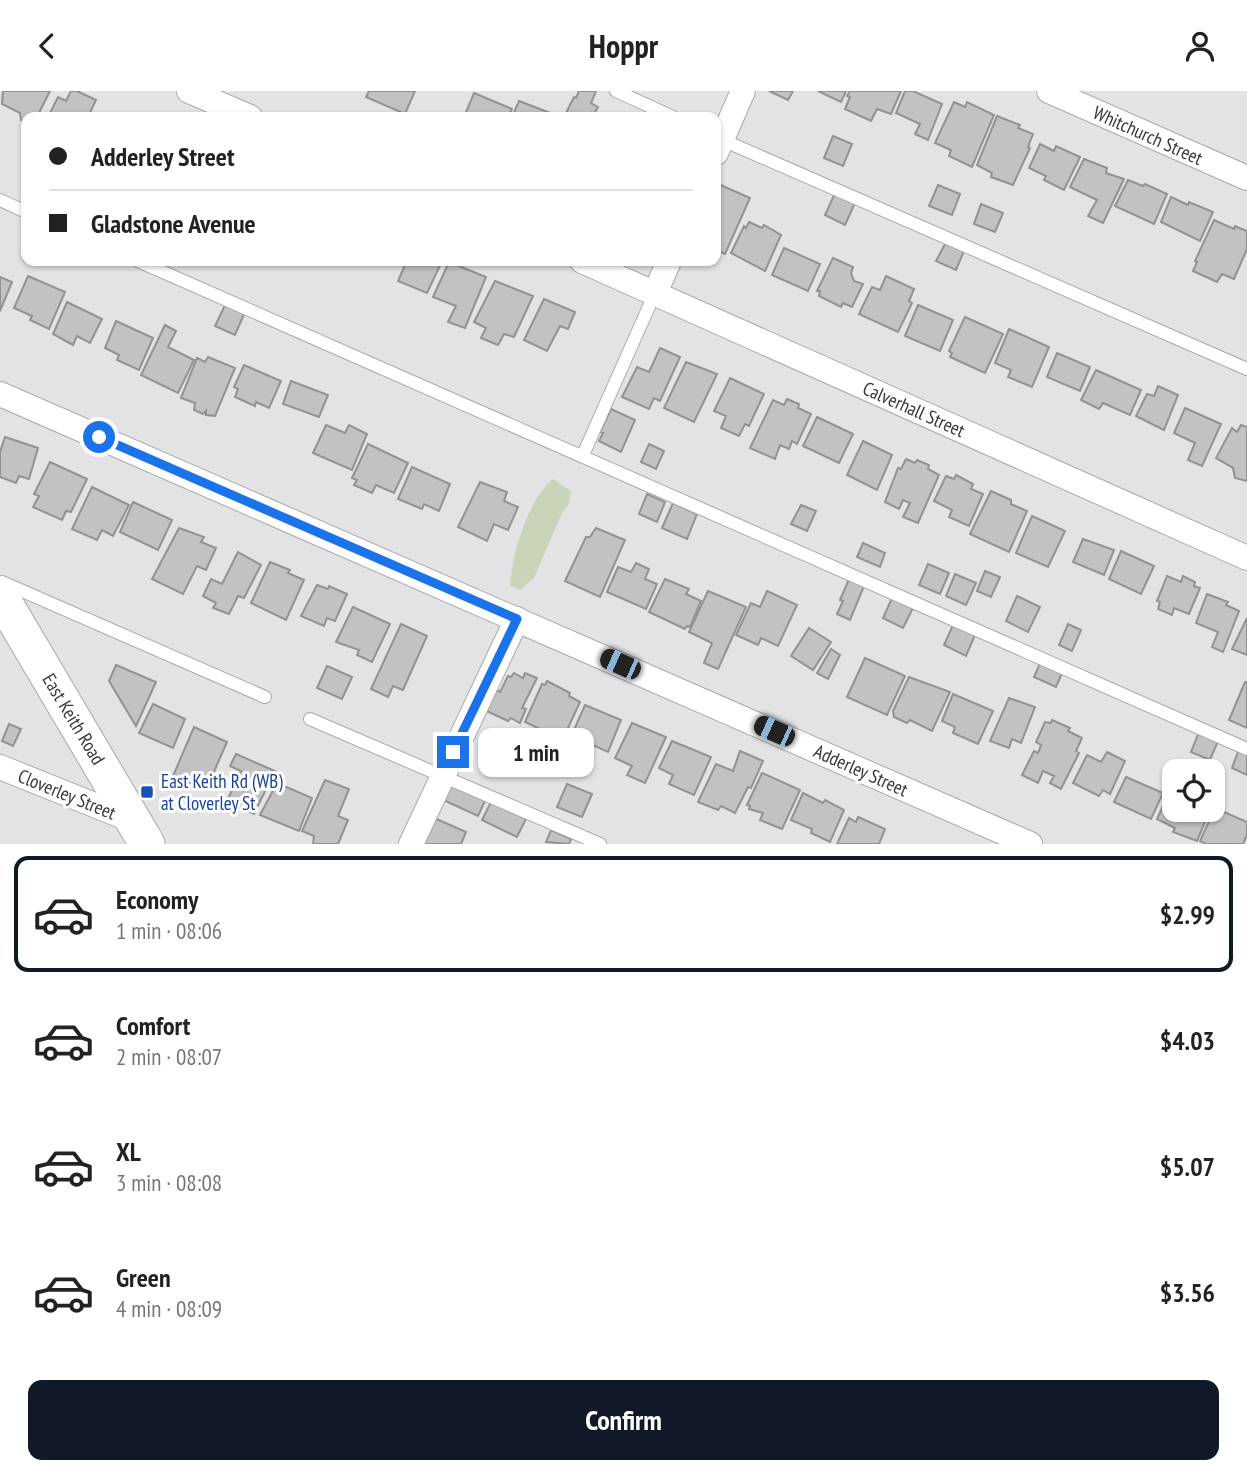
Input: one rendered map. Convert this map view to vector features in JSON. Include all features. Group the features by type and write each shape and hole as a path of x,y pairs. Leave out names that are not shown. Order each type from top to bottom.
{"main road":[{"name":"East Keith Road","path":"0,595 140,833"}],"street":[{"path":"189,91 238,112"},
{"path":"721,137 743,91"},
{"name":"Whitchurch Street","path":"1049,91 1247,179"},
{"name":"Calverhall Street","path":"593,266 1247,558"},
{"path":"655,293 667,266"},
{"name":"Adderley Street","path":"0,394 1030,844"},
{"path":"411,844 517,619"},
{"name":"Cloverley Street","path":"0,767 140,833"}],"lane":[{"path":"616,91 662,112"},
{"path":"721,144 1247,369"},
{"path":"0,200 21,210"},
{"path":"149,266 1247,749"},
{"path":"583,455 655,293"},
{"path":"0,581 265,698"},
{"path":"310,719 600,844"}],"green space":[{"path":"553,479 571,491 569,503 562,513 534,578 520,590 510,586 518,543 536,500"}],"building":[{"path":"3,91 50,91 40,112 21,112 21,120 20,113 2,104"},
{"path":"71,91 96,100 90,112 50,112 58,97 66,101"},
{"path":"369,91 415,91 406,112 366,97"},
{"path":"579,91 596,91 591,103 598,107 595,112 566,112 574,97 576,98"},
{"path":"769,91 793,91 788,100"},
{"path":"818,91 846,91 841,102"},
{"path":"850,91 901,91 891,114 877,109 871,121 845,109"},
{"path":"905,91 913,91 942,104 928,140 915,134 920,124 896,113"},
{"path":"474,93 512,109 510,112 466,112"},
{"path":"519,101 548,112 514,112"},
{"path":"954,102 965,107 967,102 994,115 972,167 949,156 951,150 935,143"},
{"path":"997,116 1020,125 1018,128 1033,134 1028,147 1030,148 1013,185 991,177 992,173 977,165"},
{"path":"833,136 852,144 843,166 824,158"},
{"path":"1040,144 1054,151 1056,146 1080,157 1064,190 1044,180 1046,176 1029,168"},
{"path":"1084,159 1107,168 1106,173 1124,179 1103,223 1088,216 1097,200 1070,187"},
{"path":"1128,180 1167,194 1154,224 1115,206"},
{"path":"721,185 750,198 725,254 721,252"},
{"path":"938,185 960,194 952,215 929,206"},
{"path":"835,193 855,203 845,225 825,215"},
{"path":"1171,197 1213,212 1200,241 1161,222"},
{"path":"981,204 1003,213 995,232 974,224"},
{"path":"1214,220 1234,229 1235,226 1247,231 1247,249 1234,279 1222,274 1217,282 1193,271"},
{"path":"749,222 762,228 764,225 781,235 765,271 731,253 744,226 746,228"},
{"path":"946,242 964,251 956,270 936,261"},
{"path":"784,248 820,264 808,291 772,275"},
{"path":"833,258 853,267 851,273 854,281 863,284 852,307 843,303 841,307 819,296 820,291 817,291"},
{"path":"405,266 440,266 427,293 398,281"},
{"path":"447,266 459,266 486,277 465,328 448,322 456,306 433,297"},
{"path":"28,276 65,292 49,329 30,320 32,316 14,308"},
{"path":"886,276 914,289 909,301 912,303 898,332 859,314 872,287 880,290"},
{"path":"0,277 12,282 0,311"},
{"path":"495,281 533,296 514,337 504,334 498,345 481,338 486,328 474,322"},
{"path":"544,299 575,312 568,329 560,326 547,351 524,340"},
{"path":"67,302 102,319 90,343 77,336 73,345 53,334"},
{"path":"226,303 245,312 235,335 215,326"},
{"path":"918,305 953,320 940,351 905,336"},
{"path":"965,317 1003,334 985,373 950,357 952,353 949,351"},
{"path":"116,321 153,338 139,370 117,360 119,355 105,348"},
{"path":"165,325 176,331 168,347 194,360 178,393 141,375"},
{"path":"1009,329 1049,347 1032,387 1008,377 1011,370 995,363"},
{"path":"660,348 680,357 660,401 654,398 649,409 622,397 637,367 649,372"},
{"path":"1057,353 1090,367 1080,391 1047,377"},
{"path":"208,357 235,368 215,416 206,415 206,411 203,414 194,410 195,403 181,398 197,358 205,362"},
{"path":"686,362 717,374 694,422 664,408"},
{"path":"244,365 281,381 269,408 256,402 255,406 235,397 238,389 234,387"},
{"path":"1096,370 1141,390 1130,415 1103,403 1099,409 1081,400"},
{"path":"730,378 764,394 749,426 745,424 739,436 721,428 726,416 714,411"},
{"path":"291,381 328,395 319,417 283,404"},
{"path":"1158,386 1178,395 1164,430 1136,416 1147,394 1154,396"},
{"path":"787,399 799,404 798,408 811,414 797,444 792,441 789,449 780,445 775,459 750,448 773,400 784,405"},
{"path":"1185,408 1221,424 1202,466 1188,460 1195,443 1174,433"},
{"path":"611,409 635,420 621,452 599,441 603,433 600,432"},
{"path":"817,417 853,434 839,463 803,446"},
{"path":"326,425 345,433 349,425 367,434 352,470 313,453"},
{"path":"1241,425 1247,427 1247,481 1235,478 1233,468 1216,458 1232,428 1237,432"},
{"path":"5,437 38,448 29,479 19,476 16,483 0,477 0,452"},
{"path":"863,441 892,455 877,490 847,475"},
{"path":"368,444 408,463 394,493 376,485 372,493 354,485 357,480 352,478"},
{"path":"649,444 664,451 656,469 641,462"},
{"path":"906,459 929,465 928,469 939,475 918,523 903,517 910,503 903,500 899,509 885,502 898,468 901,469"},
{"path":"50,462 87,479 71,512 66,511 62,520 33,507 39,496 34,494"},
{"path":"412,467 450,484 439,511 424,504 422,509 398,499"},
{"path":"956,475 973,484 971,489 983,494 969,526 949,517 952,510 934,501 946,476 954,479"},
{"path":"480,482 507,492 504,501 518,507 508,530 494,524 487,541 458,527"},
{"path":"92,487 129,505 113,536 102,530 97,540 72,529"},
{"path":"991,491 1027,511 1009,552 970,534"},
{"path":"647,494 665,502 657,522 639,514"},
{"path":"133,502 172,520 158,550 120,532"},
{"path":"673,503 697,514 687,539 662,528"},
{"path":"801,505 816,511 807,531 791,524"},
{"path":"1032,516 1065,531 1048,567 1016,553"},
{"path":"179,528 204,537 201,542 216,548 206,570 197,566 183,594 152,579"},
{"path":"596,528 625,540 600,597 565,581 586,537 590,537"},
{"path":"1083,539 1114,550 1104,575 1073,562"},
{"path":"863,543 885,553 880,567 857,557"},
{"path":"1121,551 1154,566 1141,594 1109,579"},
{"path":"238,552 261,565 244,598 238,596 229,614 213,608 216,603 203,596 211,579 222,584"},
{"path":"270,562 290,570 288,573 304,580 286,620 251,603"},
{"path":"636,563 649,569 645,579 657,584 646,609 607,592 618,567 631,572"},
{"path":"928,564 949,573 940,594 919,585"},
{"path":"985,571 1000,577 991,597 977,591"},
{"path":"955,574 976,583 966,605 946,596"},
{"path":"1167,576 1181,582 1183,576 1200,588 1189,614 1174,608 1172,615 1158,609 1160,602 1157,601"},
{"path":"665,579 689,589 686,594 701,601 690,627 685,629 649,612"},
{"path":"849,579 864,586 850,620 837,614"},
{"path":"317,585 328,589 329,586 347,594 335,621 327,618 324,626 301,616"},
{"path":"708,591 746,607 718,669 704,663 712,643 689,632"},
{"path":"767,591 797,605 778,646 761,638 758,645 736,635 751,603 760,607"},
{"path":"1207,594 1228,602 1226,605 1239,611 1223,652 1212,647 1218,632 1196,623"},
{"path":"1017,596 1040,607 1028,632 1006,621"},
{"path":"892,598 913,608 903,628 883,618"},
{"path":"353,607 390,624 372,662 357,655 359,650 336,642"},
{"path":"1247,618 1247,655 1232,649"},
{"path":"401,624 427,636 403,690 393,686 388,697 371,689"},
{"path":"1068,624 1081,630 1072,651 1059,645"},
{"path":"953,625 975,635 966,656 944,645"},
{"path":"809,628 831,642 813,670 791,656"},
{"path":"831,649 840,655 828,679 817,673"},
{"path":"865,658 905,676 887,715 847,697"},
{"path":"1040,663 1062,673 1056,687 1034,677"},
{"path":"116,665 156,682 136,726 109,681"},
{"path":"327,666 352,677 342,699 317,688"},
{"path":"514,673 523,678 525,673 537,678 522,708 526,709 520,723 511,718 508,721 478,707 488,686 500,692 508,676 511,677"},
{"path":"909,677 950,692 932,731 910,720 907,723 894,717 893,711"},
{"path":"547,681 570,693 569,696 580,702 553,761 534,752 542,730 525,722 542,684 545,685"},
{"path":"1247,682 1247,728 1229,720"},
{"path":"953,694 993,711 978,744 953,733 955,727 942,721"},
{"path":"1009,698 1035,707 1021,743 1012,739 1009,748 990,741"},
{"path":"153,704 185,719 173,748 139,733"},
{"path":"585,705 621,720 608,752 591,744 584,759 565,750"},
{"path":"1052,720 1070,728 1068,731 1082,738 1076,751 1079,753 1061,789 1050,783 1054,776 1043,771 1038,783 1022,775 1034,751 1038,753 1041,745 1036,742 1045,722 1051,723"},
{"path":"632,723 666,737 645,783 627,775 632,766 615,758"},
{"path":"9,724 21,729 13,746 2,741"},
{"path":"194,727 227,742 206,790 173,776"},
{"path":"1199,732 1218,741 1210,759 1191,752"},
{"path":"672,741 711,757 694,795 669,784 673,775 659,768"},
{"path":"1239,749 1247,752 1247,775 1232,768"},
{"path":"740,751 763,761 751,788 748,787 735,813 721,806 718,810 698,802 716,764 733,771"},
{"path":"1107,752 1125,761 1110,794 1103,790 1099,796 1073,783 1087,755 1101,762"},
{"path":"236,754 275,771 254,814 227,801 241,771 230,766"},
{"path":"762,773 800,790 782,829 760,820 763,813 749,809 750,806 747,805"},
{"path":"1126,777 1162,793 1151,819 1114,802"},
{"path":"325,780 349,789 338,816 348,820 338,844 313,844 314,836 302,831"},
{"path":"277,783 312,798 299,831 260,815"},
{"path":"448,783 485,801 478,816 441,799"},
{"path":"567,784 592,794 582,817 557,807"},
{"path":"803,793 844,810 830,842 811,833 812,829 791,820"},
{"path":"491,802 526,819 517,837 482,820"},
{"path":"1162,808 1162,822 1157,819"},
{"path":"1225,812 1247,822 1247,835 1243,844 1206,844 1200,841 1209,822 1225,822"},
{"path":"432,817 466,832 461,844 420,844"},
{"path":"858,817 885,829 879,844 837,844 849,818 856,822"},
{"path":"1163,822 1205,822 1197,841 1173,832 1175,828"},
{"path":"551,830 571,839 569,844 546,842"}],"place":[{"name":"East Keith Rd (WB) at Cloverley St","path":"147,792"}],"route":[{"path":"99,437 517,619 453,752"}]}
